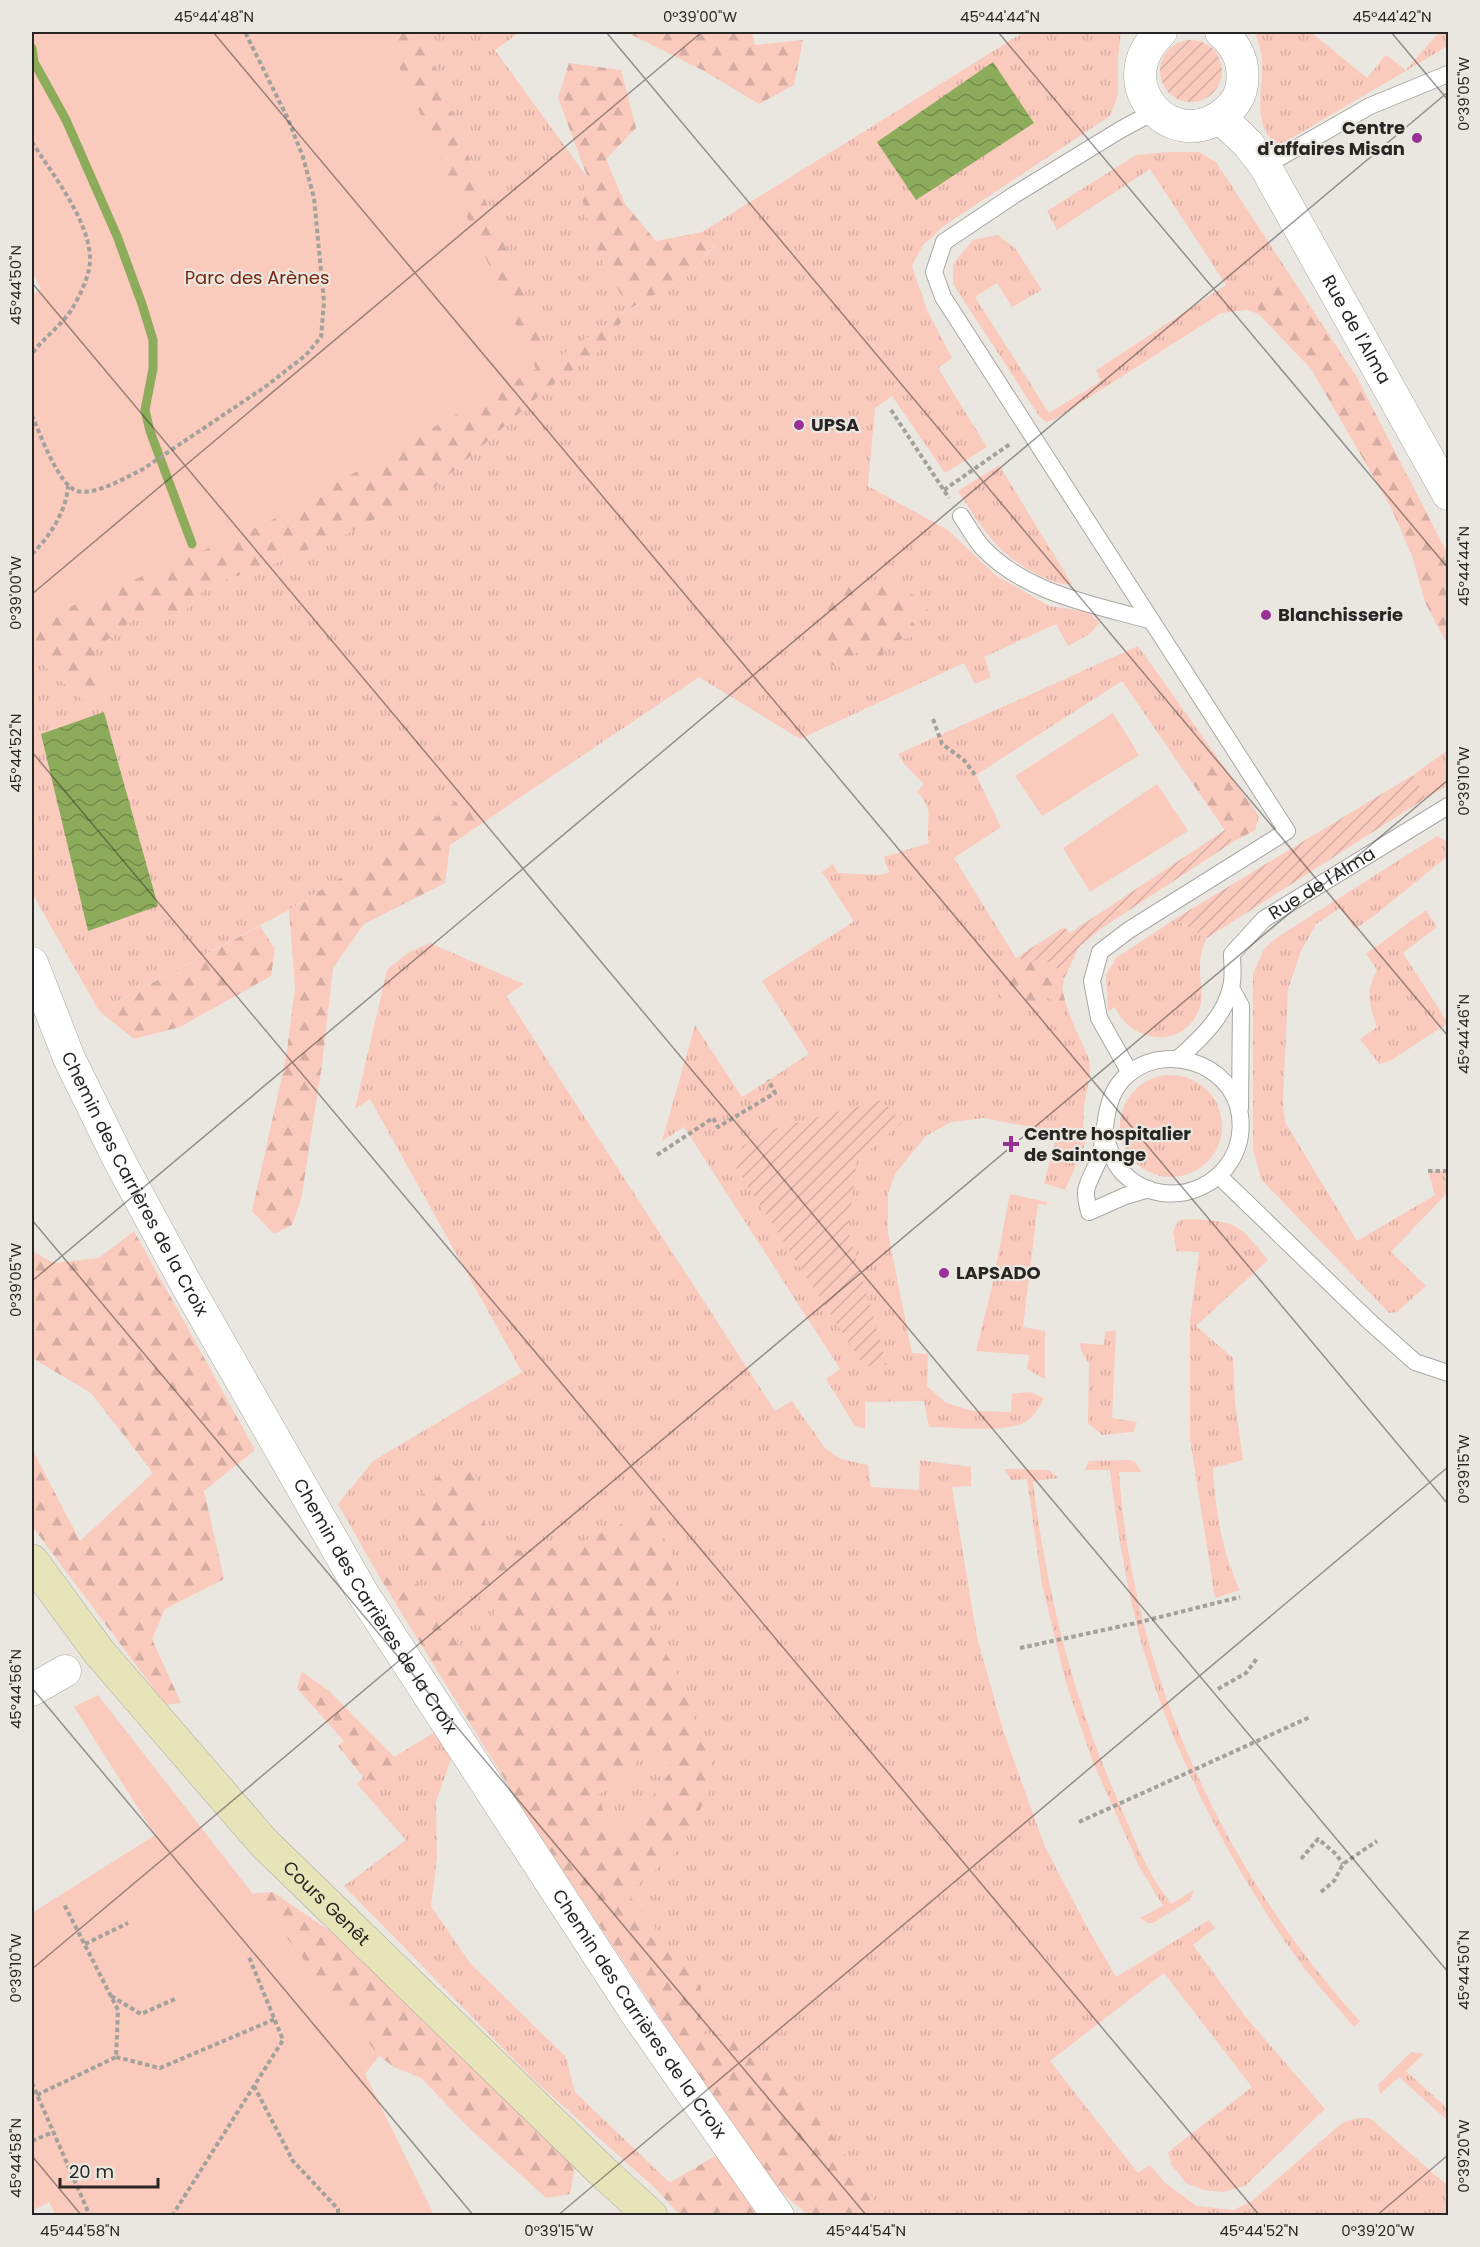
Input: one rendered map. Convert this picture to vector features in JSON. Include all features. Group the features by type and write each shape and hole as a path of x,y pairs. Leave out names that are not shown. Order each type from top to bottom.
{"main road":[{"name":"Cours Genêt","path":"32,1561 99,1652 263,1842 651,2216"}],"street":[{"path":"1161,32 1147,48 1140,69 1140,84 1146,99 1155,111 1169,121 1186,126 1204,125 1220,117 1233,106 1241,90 1244,73 1240,56 1232,41 1221,32"},
{"name":"Rue de l'Alma","path":"1220,117 1248,144 1265,166 1449,494"},
{"name":"Chemin des Carrières de la Croix","path":"32,963 69,1058 119,1160 185,1282 363,1594 638,2016 778,2216"},
{"path":"32,1690 65,1671"}],"lane":[{"path":"1265,166 1370,106 1449,74"},
{"path":"1130,1073 1099,1018 1092,981 1100,952 1129,930 1287,831 942,297 934,272 944,242 1024,189 1155,111"},
{"path":"961,516 981,546 1017,576 1064,597 1149,620"},
{"name":"Rue de l'Alma","path":"1231,988 1232,954 1264,919 1449,806"},
{"path":"1179,1058 1206,1033 1218,1016 1231,988"},
{"path":"1105,1135 1111,1154 1121,1171 1138,1185 1158,1193 1179,1194 1200,1188 1218,1176 1232,1158 1240,1137 1241,1006 1231,988"},
{"path":"1149,1189 1125,1196 1089,1212 1085,1192 1097,1167 1105,1135 1105,1115 1111,1096 1130,1073 1158,1059 1179,1058 1200,1064 1218,1075 1232,1093 1240,1115"},
{"path":"1218,1176 1415,1362 1449,1373"}],"path":[{"path":"32,415 68,486 77,491 91,491 147,466 265,387 306,355 321,337 324,302 320,240 314,198 303,157 288,119 245,32"},
{"path":"32,142 77,216 86,235 90,259 84,283 71,311 32,354"},
{"path":"891,410 961,516"},
{"path":"944,490 1029,431"},
{"path":"32,554 53,529 67,500 68,486"},
{"path":"933,719 942,744 964,760 975,776"},
{"path":"657,1155 713,1118 718,1127 775,1093 768,1080"},
{"path":"1428,1171 1449,1171"},
{"path":"1020,1648 1136,1623 1240,1597"},
{"path":"1218,1689 1246,1673 1258,1657"},
{"path":"1079,1822 1310,1717"},
{"path":"1301,1859 1318,1839 1336,1854 1343,1864"},
{"path":"1321,1892 1334,1881 1343,1864 1377,1841"},
{"path":"64,1904 118,2010 116,2057"},
{"path":"85,1944 128,1923"},
{"path":"172,2216 283,2040 249,1956"},
{"path":"110,1996 141,2014 175,2000"},
{"path":"37,2095 116,2057 160,2068 275,2019"},
{"path":"32,2083 90,2216"},
{"path":"254,2086 293,2161 338,2209 338,2216"},
{"path":"32,2141 53,2132"}],"green space":[{"name":"Parc des Arènes","path":"32,32 383,32 536,369 263,525 32,623 32,295 41,289 32,272"},
{"name":"Parc des Arènes","path":"328,32 408,32 427,47 492,217 520,279 550,363 629,309 607,345 547,389 435,487 357,529 259,570 209,584 181,615 133,620 93,651 109,686 87,704 35,657 32,661 32,453"},
{"path":"408,32 520,32 495,50 587,177 582,200 599,255 629,309 687,276 716,245 702,232 1024,32 1121,32 1118,57 1118,95 1110,116 945,225 923,245 912,266 927,310 952,358 938,368 987,447 945,473 892,396 875,408 868,486 948,530 994,574 1049,606 1089,612 1099,623 1090,634 1068,646 1056,624 984,657 991,677 975,684 964,663 800,739 699,677 490,818 464,794 440,815 289,910 99,1011 32,893 32,661 35,657 87,704 92,651 133,620 181,615 209,584 259,570 357,529 435,487 547,389 606,345 627,310 550,364 520,279 492,217 427,47"},
{"path":"626,32 752,32 755,45 803,40 794,85 759,104 704,71"},
{"path":"1255,32 1311,32 1367,78 1386,55 1406,70 1439,32 1448,32 1448,46 1278,146 1269,137 1261,117 1262,56"},
{"path":"1191,40 1213,49 1222,71 1213,93 1191,102 1169,93 1160,71 1169,49"},
{"path":"569,63 621,70 636,128 606,159 625,204 656,241 702,232 716,244 687,276 629,309 599,255 582,200 587,176 558,98"},
{"path":"1199,152 1216,162 1356,376 1448,555 1448,645 1425,602 1413,558 1392,509 1312,370 1259,314 1247,310 1221,313 1054,420 1046,422 1039,416 953,284 953,264 973,240 998,235 1015,248 1042,290 1012,307 997,283 975,297 1049,413 1101,381 1096,370 1226,285 1150,169 1057,230 1047,211 1136,155"},
{"path":"1276,278 1296,292 1356,376 1448,555 1448,645 1425,602 1413,558 1392,509 1312,370 1259,314 1254,290"},
{"path":"999,465 1072,584 1062,584 1045,578 1016,562 985,531 958,491"},
{"path":"875,580 914,595 929,611 906,614 923,635 883,643 884,667 856,652 843,668 816,660 822,634 821,607 842,586"},
{"path":"1138,646 1217,757 1199,767 1193,784 1122,681 976,775 1001,827 954,858 1016,958 1054,963 1064,979 1062,989 1069,1014 1089,1059 1090,1073 1084,1106 1083,1127 1086,1138 1065,1190 1044,1183 1058,1132 984,1118 951,1122 926,1136 895,1174 888,1194 888,1233 912,1353 928,1354 927,1386 946,1403 973,1411 1011,1412 1012,1394 1030,1392 1044,1398 1030,1419 1003,1428 929,1427 924,1401 865,1402 865,1429 855,1426 826,1379 840,1369 684,1127 662,1141 695,1025 742,1097 809,1054 762,981 854,921 822,872 833,864 838,873 880,875 889,872 884,857 929,843 927,805 917,792 924,784 904,764 898,754"},
{"path":"1113,713 1139,755 1042,816 1015,776"},
{"path":"1448,750 1448,785 1426,798 1413,775"},
{"path":"1217,757 1259,816 1255,830 1233,842 1193,784 1199,767"},
{"path":"1413,775 1426,798 1207,938 1175,919"},
{"path":"1157,784 1188,831 1090,892 1063,848"},
{"path":"464,794 490,818 450,845 445,883 364,924 333,968 322,1065 301,1200 292,1225 274,1234 252,1211 286,1058 295,988 289,910 440,815"},
{"path":"1225,830 1233,842 1102,928 1079,947 1064,979 1054,963 1016,958 1064,927 1070,933"},
{"path":"1437,836 1448,842 1448,856 1375,915 1355,929 1340,908 1316,924 1301,951 1288,989 1283,1102 1285,1122 1357,1241 1435,1195 1428,1171 1448,1171 1448,1192 1391,1252 1426,1286 1397,1312 1389,1313 1261,1179 1253,1149 1253,973 1264,949 1276,938"},
{"path":"1426,910 1437,927 1403,953 1448,1023 1390,1061 1379,1064 1360,1039 1377,1027 1370,992 1377,970 1366,954"},
{"path":"1175,919 1207,938 1200,961 1202,993 1200,1006 1194,1019 1185,1029 1175,1035 1152,1037 1130,1027 1115,1007 1108,1011 1106,975 1116,958"},
{"path":"260,926 275,949 271,976 180,1027 134,1039 99,1011"},
{"path":"430,943 524,984 506,996 775,1411 792,1401 825,1448 841,1459 868,1465 871,1487 919,1490 920,1460 971,1467 971,1486 952,1487 977,1637 1003,1730 1045,1847 1087,1927 1116,1977 1209,1920 1215,1928 1193,1945 1245,2016 1325,2109 1245,2186 1223,2192 1204,2190 1186,2183 1171,2164 1168,2152 1252,2087 1164,1973 1050,2061 1138,2173 1150,2165 1164,2182 1197,2206 1234,2210 1253,2200 1342,2123 1358,2118 1370,2118 1448,2186 1448,2215 810,2215 380,1578 338,1504 373,1461 522,1372 370,1099 355,1109 387,970 409,952"},
{"path":"1016,958 1054,963 1064,979 1062,989 1065,1000 1061,1004 1046,997 1020,1007 998,997 1001,977"},
{"path":"1171,1075 1191,1079 1207,1090 1218,1106 1222,1126 1218,1146 1207,1162 1191,1173 1171,1177 1151,1173 1135,1162 1124,1146 1120,1126 1124,1106 1135,1090 1151,1079"},
{"path":"882,1100 902,1123 857,1160 848,1230 887,1365 864,1366 736,1168 742,1147 766,1131"},
{"path":"1010,1194 1047,1202 1047,1205 1038,1204 1023,1327 1045,1331 1045,1379 1027,1369 1029,1355 976,1351 992,1286"},
{"path":"1179,1220 1219,1221 1236,1227 1250,1238 1268,1260 1196,1326 1233,1358 1235,1403 1243,1460 1213,1468 1220,1530 1228,1561 1240,1590 1215,1598 1190,1439 1190,1321 1199,1252 1176,1251 1173,1231"},
{"path":"134,1231 255,1450 204,1491 224,1579 165,1609 152,1639 181,1703 166,1705 32,1526 32,1449 80,1541 153,1473 91,1393 32,1358 32,1251 54,1263 99,1258"},
{"path":"1116,1330 1112,1418 1137,1422 1133,1432 1102,1435 1088,1423 1089,1364 1081,1351 1080,1343 1104,1345 1105,1332"},
{"path":"1129,1460 1135,1462 1142,1472 1119,1472 1128,1547 1143,1622 1165,1695 1193,1766 1227,1835 1267,1901 1311,1963 1360,2021 1354,2027 1304,1968 1251,1888 1204,1803 1164,1713 1136,1622 1121,1547 1110,1470 1085,1470 1089,1461"},
{"path":"457,1463 476,1476 488,1537 526,1553 580,1543 650,1511 678,1565 672,1605 644,1624 673,1664 711,1762 710,1790 680,1849 635,1887 631,1898 701,1986 700,2034 732,2035 780,2077 826,2126 870,2192 880,2215 808,2215 767,2180 531,1822 380,1578 407,1571 463,1649 490,1633 499,1590 458,1576 424,1575 406,1553 406,1521 431,1482","holes":["644,1751 674,1767 644,1807 612,1837 598,1794 622,1785"]},
{"path":"1004,1469 1048,1470 1059,1478 1033,1481 1054,1605 1075,1686 1103,1764 1154,1879 1171,1904 1194,1890 1190,1900 1153,1923 1147,1923 1140,1918 1163,1906 1139,1866 1092,1760 1066,1683 1042,1585 1027,1479 1011,1480"},
{"path":"302,1672 329,1691 394,1757 443,1727 453,1753 436,1802 437,1857 431,1906 470,1963 566,2057 575,2092 670,2183 657,2190 534,2080 344,1886 406,1840 357,1784 363,1777 338,1746 344,1741 297,1688"},
{"path":"302,1672 329,1691 394,1757 393,1787 364,1777 338,1746 344,1741 297,1688"},
{"path":"98,1695 379,2056 365,2074 434,2215 56,2216 49,2202 32,2211 32,1913 155,1835 74,1707"},
{"path":"273,1892 337,1936 575,2165 570,2194 546,2198 467,2126 421,2078 394,2067 351,2035 247,1894"},
{"path":"1411,2052 1424,2054 1406,2071 1448,2109 1448,2121 1399,2077 1380,2094 1378,2085"},
{"path":"717,2155 762,2215 680,2215 657,2190"}],"water":[{"path":"993,62 1034,123 916,200 877,142"},
{"path":"104,712 158,906 88,931 41,734"}],"waterway":[{"path":"32,48 34,62 66,120 117,236 142,304 153,340 153,369 145,410 150,431 192,544"}],"place":[{"name":"Centre d'affaires Misan","path":"1417,138"},
{"name":"UPSA","path":"799,425"},
{"name":"Blanchisserie","path":"1266,615"},
{"name":"Centre hospitalier de Saintonge","path":"1011,1144"},
{"name":"LAPSADO","path":"944,1273"}]}
